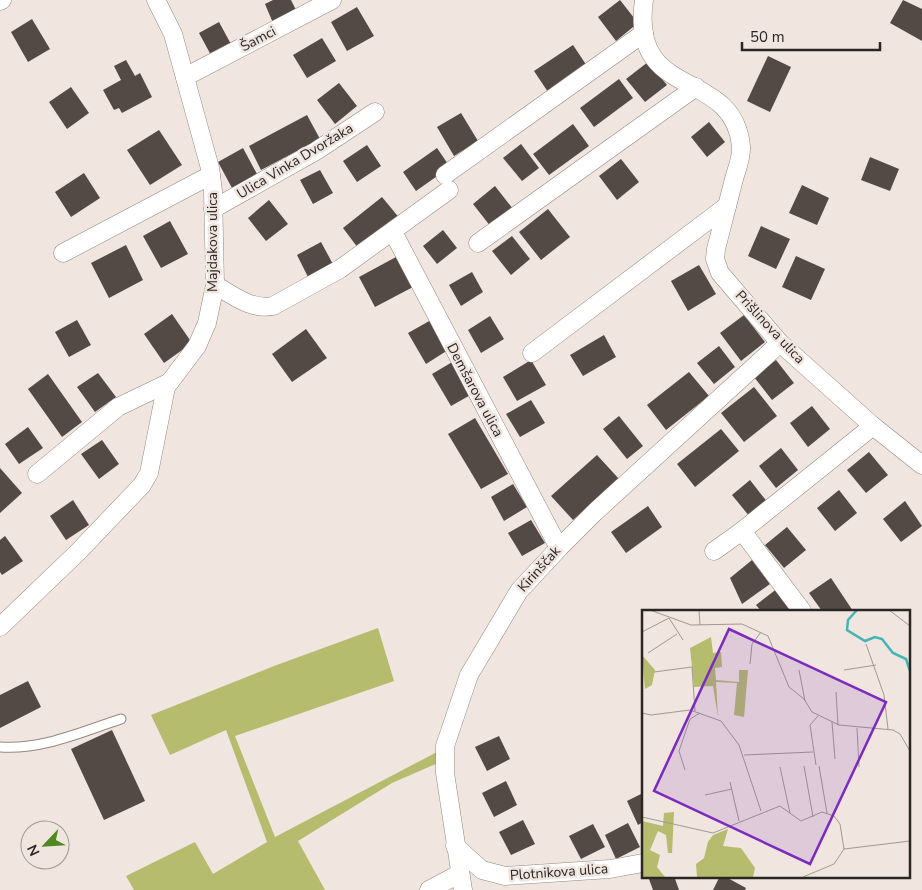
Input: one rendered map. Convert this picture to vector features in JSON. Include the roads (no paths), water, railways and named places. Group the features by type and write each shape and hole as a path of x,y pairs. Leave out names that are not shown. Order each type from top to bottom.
{"street":[{"name":"Majdakova ulica","path":"0,627 85,546 142,486 149,473 166,387 197,346 207,323 215,285 214,209 211,175 173,34 156,0"},
{"name":"Šamci","path":"185,77 332,0"},
{"name":"Prišlinova ulica","path":"644,0 644,33 647,48 652,58 667,73 712,95 734,121 739,137 740,156 716,249 717,266 720,273 780,343 873,426 922,466"},
{"path":"215,285 251,306 262,308 273,306 340,269 392,232 447,182 644,33"},
{"path":"478,243 696,87"},
{"name":"Ulica Vinka Dvoržaka","path":"214,209 316,151 375,112"},
{"path":"63,253 211,175"},
{"path":"532,353 727,206"},
{"name":"Demšarova ulica","path":"392,232 559,548"},
{"name":"Kirinščak","path":"430,890 461,882 446,773 445,746 468,675 510,604 519,591 595,512 780,343"},
{"path":"37,474 118,407 170,382"},
{"path":"714,551 742,531 873,426"},
{"path":"742,531 801,610"},
{"name":"Plotnikova ulica","path":"455,846 482,870 505,876 610,869 642,863"}],"lane":[{"path":"0,747 22,748 55,741 120,719"}]}
